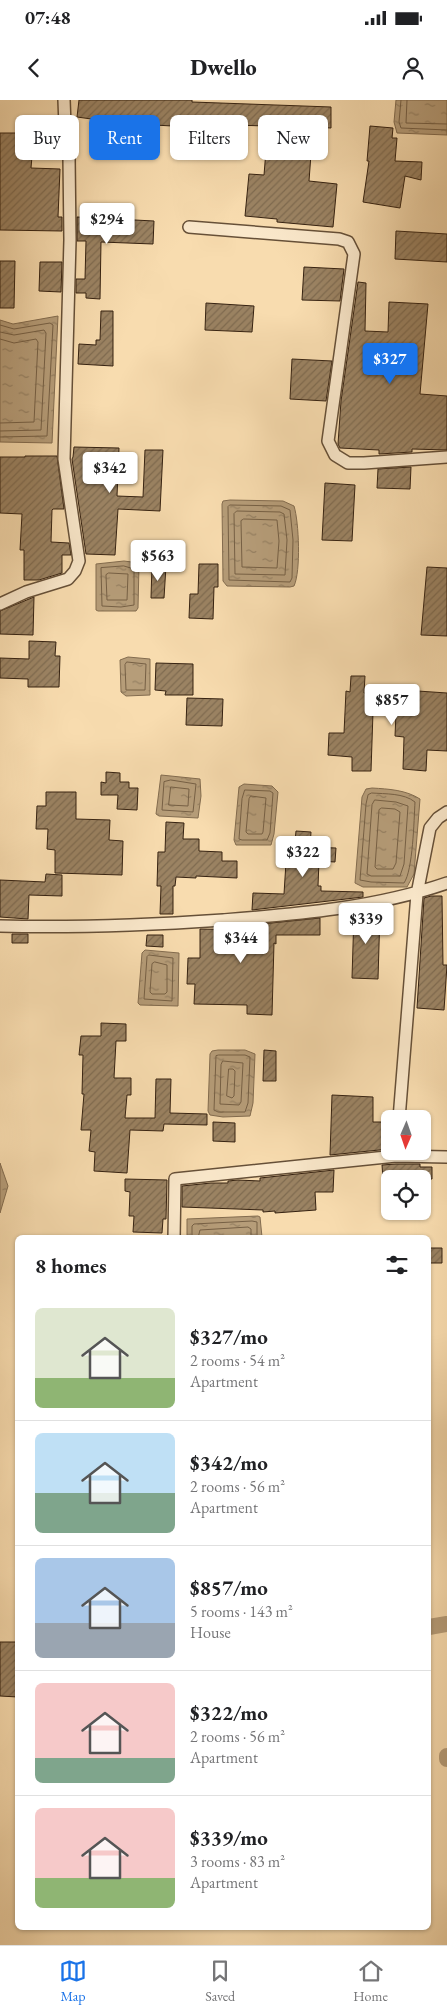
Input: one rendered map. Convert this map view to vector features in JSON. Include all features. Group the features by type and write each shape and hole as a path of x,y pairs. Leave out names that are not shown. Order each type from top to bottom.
{"street":[{"path":"0,604 26,592 68,579 75,571 79,561 64,459 70,157 65,126 64,100"},
{"path":"189,227 339,239 348,242 354,254 328,442 335,455 348,463 447,456"},
{"path":"400,1110 417,894 430,828 438,818 447,812"},
{"path":"0,926 123,926 295,915 417,894 447,883"},
{"path":"174,1235 175,1179 381,1156"},
{"path":"431,1156 447,1157"}],"water":[{"path":"396,100 447,100 447,135 397,133 394,122"},
{"path":"58,316 52,443 0,442 0,320 13,324"},
{"path":"223,501 283,501 294,506 297,523 298,569 294,586 227,586 223,581 222,504"},
{"path":"124,561 139,563 138,608 136,611 96,610 96,564"},
{"path":"128,657 150,659 150,695 126,696 121,692 120,660"},
{"path":"161,775 200,779 201,796 198,818 159,816 156,814"},
{"path":"244,784 272,786 278,792 274,834 271,845 236,845 234,840 239,787"},
{"path":"366,789 403,792 420,799 414,874 407,887 363,887 355,883 362,797"},
{"path":"145,950 179,953 178,1006 140,1005 138,1003 142,953"},
{"path":"245,1050 255,1054 253,1103 250,1116 223,1117 210,1115 208,1111 210,1054 212,1051"},
{"path":"0,1163 8,1186 0,1213"},
{"path":"258,1216 260,1217 262,1235 187,1235 187,1219"}],"building":[{"path":"79,100 192,100 192,102 331,107 331,128 328,128 328,115 258,115 258,126 248,125 248,115 170,115 170,126 160,125 160,115 89,115 89,119 79,117 77,115"},
{"path":"370,126 393,128 392,138 397,138 395,161 422,162 421,180 405,176 400,208 363,202 369,161 367,161"},
{"path":"0,133 15,133 15,160 32,160 31,168 60,169 58,217 62,217 62,231 0,230"},
{"path":"265,160 311,160 309,181 337,184 333,227 277,222 277,219 245,216 249,174 264,175"},
{"path":"77,217 154,221 153,244 101,242 100,299 86,298 86,293 76,293 76,279 85,279 86,241 77,241"},
{"path":"396,231 447,234 447,262 395,259"},
{"path":"0,261 15,261 14,308 0,308"},
{"path":"40,262 62,262 61,292 39,291"},
{"path":"304,267 344,269 340,301 302,300"},
{"path":"358,282 366,283 365,331 388,332 389,302 428,304 420,394 447,396 447,450 412,449 412,452 379,454 379,450 340,448 338,444 341,401"},
{"path":"206,303 254,306 252,332 205,330"},
{"path":"101,311 113,311 113,366 78,364 79,344 96,345 96,340 100,340"},
{"path":"292,359 332,361 326,401 290,399"},
{"path":"74,447 119,448 117,496 143,497 145,450 163,450 160,511 118,509 115,555 86,554 72,459"},
{"path":"57,456 64,509 52,510 51,542 69,543 71,555 62,555 62,573 39,580 24,580 24,550 20,550 22,514 0,513 0,457"},
{"path":"411,467 410,489 377,488 378,469"},
{"path":"325,483 355,485 352,541 322,540"},
{"path":"199,564 218,564 218,587 214,587 213,619 189,618 190,594 198,594"},
{"path":"152,565 166,566 164,598 151,598"},
{"path":"427,567 447,568 447,636 421,635"},
{"path":"34,597 33,635 0,634 0,611"},
{"path":"29,641 56,642 55,656 60,656 59,687 28,687 28,679 0,678 0,658 29,659"},
{"path":"156,663 193,664 193,695 165,695 166,691 155,690"},
{"path":"351,676 365,676 364,693 374,693 374,697 403,698 403,690 447,693 447,751 427,750 426,771 403,769 404,737 395,736 396,713 373,712 371,771 352,771 352,757 328,755 329,733 344,733 346,691 350,692"},
{"path":"187,698 223,699 222,726 186,725"},
{"path":"106,772 120,773 120,782 129,782 129,788 138,788 137,810 117,809 118,795 101,795 101,782 106,783"},
{"path":"46,792 76,792 76,819 110,820 109,840 123,841 122,875 55,873 55,850 47,849 48,829 36,829 37,806 46,806"},
{"path":"166,822 184,823 183,839 199,839 199,851 222,852 222,861 237,861 237,878 176,877 175,886 173,886 173,914 160,914 161,886 157,886 158,852 165,852"},
{"path":"296,831 311,832 310,847 336,848 335,862 319,861 318,886 321,886 321,891 363,892 363,897 252,910 253,893 284,894 286,862 293,862"},
{"path":"46,874 62,875 62,896 29,895 28,919 0,917 0,880 45,882"},
{"path":"442,896 443,965 447,965 444,1010 417,1008 424,898"},
{"path":"380,912 378,979 352,978 354,913"},
{"path":"320,918 320,935 276,935 276,944 274,943 272,1015 247,1014 247,1005 194,1004 195,984 187,984 188,958 200,958 200,929 252,930 252,925"},
{"path":"12,934 28,934 28,943 12,943"},
{"path":"147,935 163,935 163,947 146,946"},
{"path":"101,1023 126,1024 126,1041 116,1041 114,1078 131,1078 131,1095 127,1095 125,1118 155,1118 156,1079 171,1079 170,1113 207,1114 207,1125 164,1124 163,1131 130,1130 127,1173 94,1171 95,1152 89,1151 91,1130 81,1130 84,1094 82,1094 83,1055 79,1055 81,1036 101,1036"},
{"path":"264,1050 276,1051 276,1081 263,1081"},
{"path":"332,1095 373,1097 373,1122 381,1122 381,1150 330,1155"},
{"path":"213,1122 235,1123 235,1142 213,1141"},
{"path":"420,1164 420,1167 432,1167 432,1179 431,1170 382,1170 382,1165"},
{"path":"334,1170 333,1192 315,1192 316,1210 275,1213 275,1211 263,1212 263,1210 182,1207 182,1186 228,1183 228,1181 238,1180 260,1181 260,1178"},
{"path":"125,1179 167,1180 166,1219 163,1219 162,1233 133,1232 134,1216 129,1216 130,1192 125,1191"},
{"path":"431,1248 442,1248 442,1263 431,1263"},
{"path":"0,1642 15,1642 15,1697 0,1696"}],"waterway":[{"path":"431,1627 447,1624"}]}
